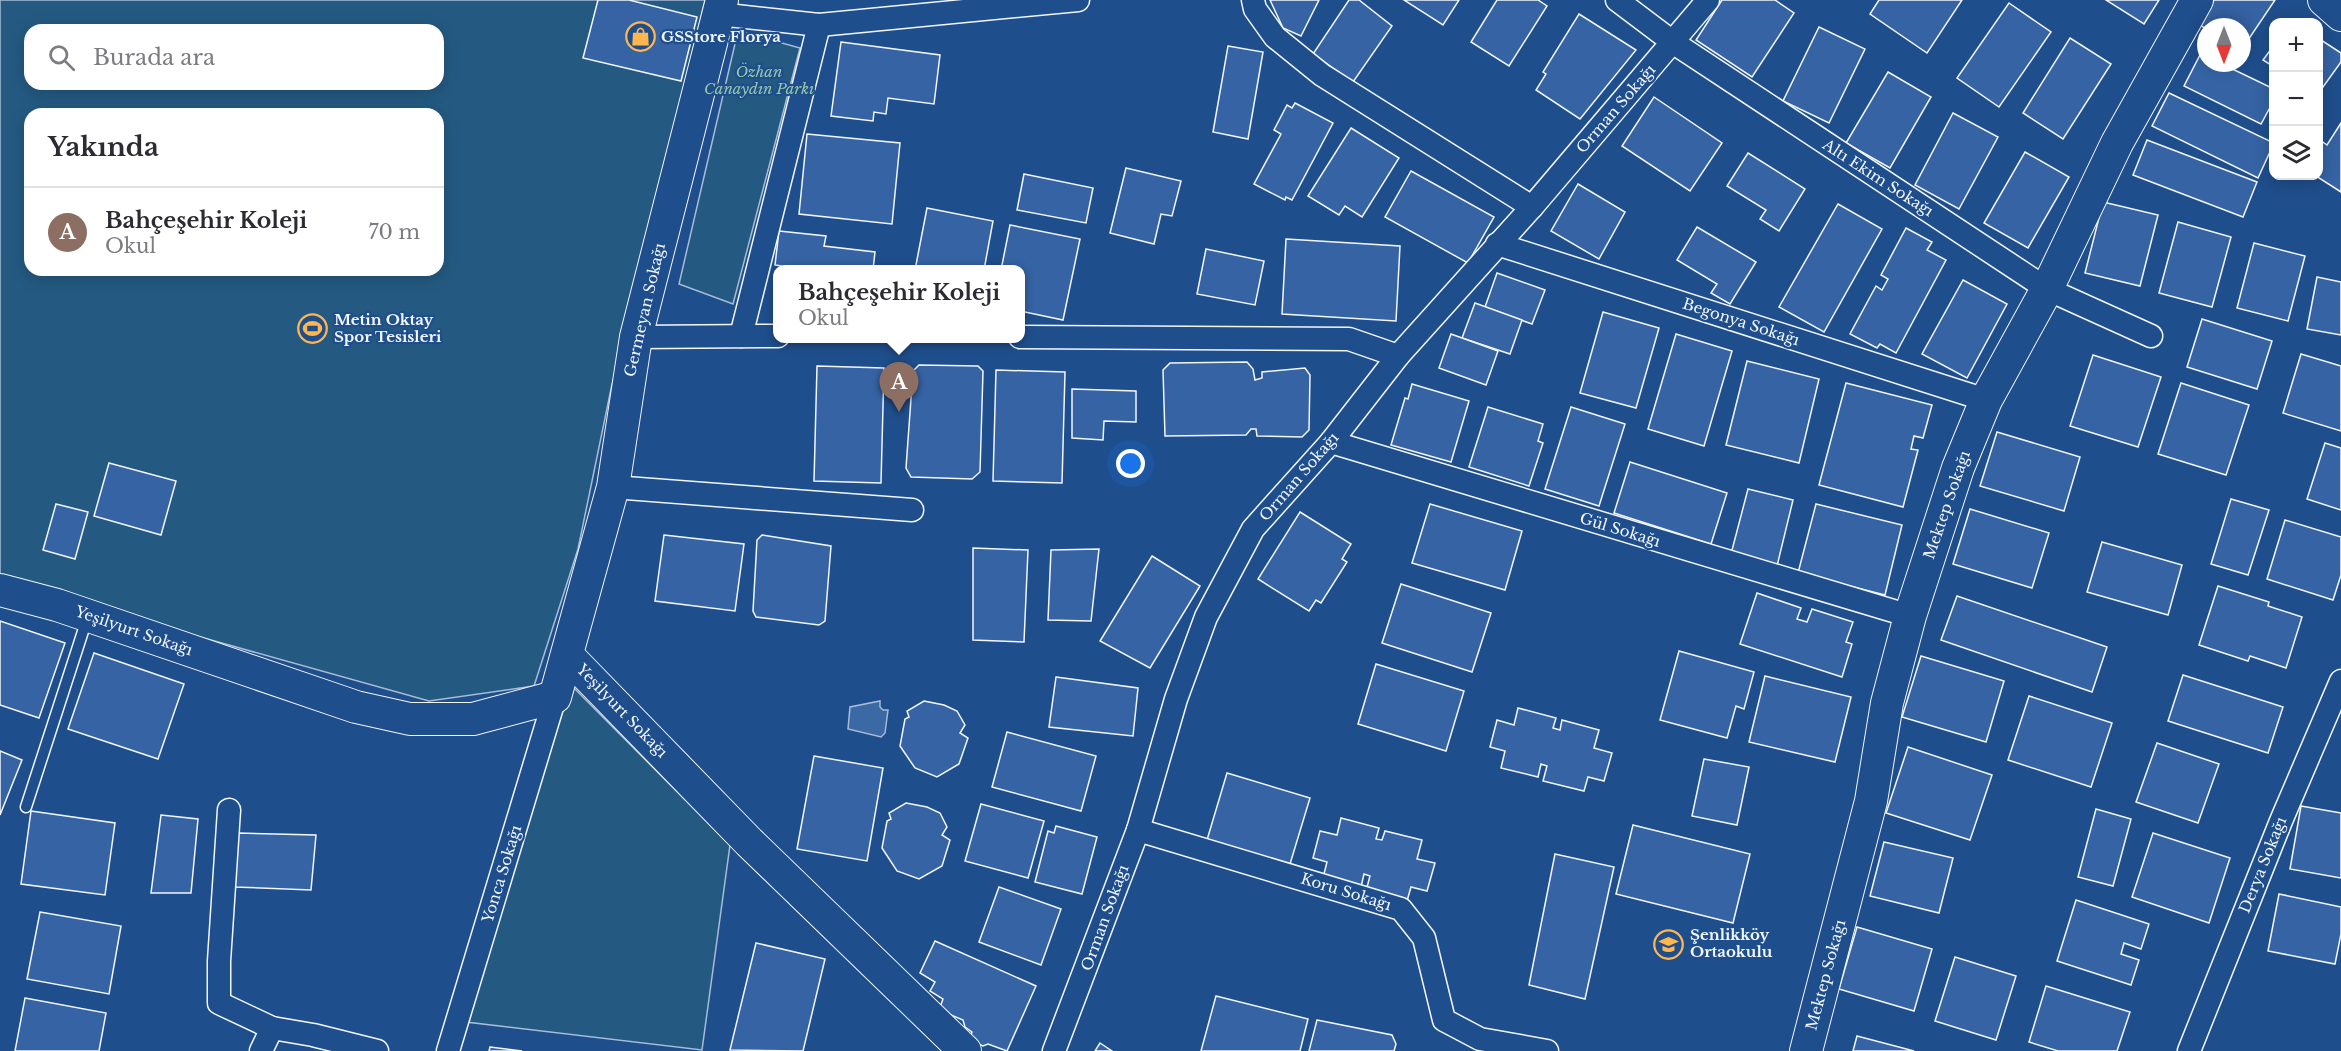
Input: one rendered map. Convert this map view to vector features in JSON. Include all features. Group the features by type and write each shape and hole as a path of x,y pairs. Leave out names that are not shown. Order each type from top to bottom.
{"main road":[{"name":"Mektep Sokağı","path":"1806,1051 1871,801 1887,704 1910,616 1958,468 1986,400 2047,289 2117,143 2198,0"},
{"path":"2324,0 2341,15"},
{"name":"Germeyan Sokağı","path":"568,656 613,487 636,337 720,7"},
{"name":"Yeşilyurt Sokağı","path":"0,590 88,616 356,707 410,719 473,719 555,697 568,656 749,842 965,1051"}],"street":[{"path":"720,7 819,26 1078,0"},
{"path":"1253,0 1255,9 1275,37 1322,75 1532,207"},
{"name":"Altı Ekim Sokağı","path":"1617,0 1674,43 2047,289 2151,336"},
{"name":"Orman Sokağı","path":"1054,1051 1138,830 1176,699 1206,617 1253,529 1331,442 1398,356 1532,207 1674,43 1708,0"},
{"path":"741,336 819,26"},
{"name":"Begonya Sokağı","path":"1497,244 1986,400"},
{"path":"636,337 773,336"},
{"path":"1025,338 1349,339 1398,356"},
{"name":"Gül Sokağı","path":"1331,442 1910,616"},
{"path":"613,487 912,510"},
{"name":"Derya Sokağı","path":"2189,1051 2281,820 2341,681"},
{"name":"Yonca Sokağı","path":"448,1051 555,697"},
{"path":"229,810 219,961 219,1004 272,1028 313,1035 377,1051"},
{"name":"Koru Sokağı","path":"1138,830 1401,909 1424,938 1444,1020 1480,1039 1547,1051"},
{"path":"261,1051 272,1028"}],"lane":[{"path":"26,807 88,616"}],"green space":[{"name":"Metin Oktay Spor Tesisleri","path":"0,0 705,0 611,389 578,549 534,686 429,701 0,581"},
{"name":"Özhan Canaydın Parkı","path":"738,31 800,48 733,304 679,284"},
{"path":"571,685 730,845 702,1050 466,1022"}],"shaded area":[{"path":"880,701 880,707 888,710 885,733 881,737 848,729 850,707"}],"building":[{"name":"GSStore Florya","path":"598,0 629,0 697,17 681,81 583,58"},
{"path":"1270,0 1319,0 1301,36 1283,28"},
{"path":"1349,0 1359,0 1392,26 1353,82 1313,54"},
{"path":"1404,0 1459,0 1443,25"},
{"path":"1497,0 1538,0 1547,6 1509,66 1471,42"},
{"path":"1722,0 1775,0 1794,13 1752,77 1696,40"},
{"path":"1879,0 1962,0 1927,53 1870,14"},
{"path":"2106,0 2159,0 2144,24"},
{"path":"2214,0 2275,0 2251,36 2251,18 2203,18"},
{"path":"2009,3 2051,32 1999,107 1957,78"},
{"path":"1579,14 1636,50 1580,119 1536,90 1546,74 1543,72"},
{"path":"1819,27 1865,49 1829,123 1783,101"},
{"path":"2070,38 2111,64 2063,139 2023,113"},
{"path":"2323,41 2341,53 2341,62 2323,87"},
{"path":"841,42 940,55 934,104 888,98 886,114 874,112 873,121 831,116"},
{"path":"1228,46 1263,52 1248,139 1213,132"},
{"path":"2269,52 2269,64 2263,60"},
{"path":"2197,61 2197,72 2239,72 2269,87 2269,109 2261,124 2184,86"},
{"path":"1888,72 1931,97 1890,168 1846,143"},
{"path":"2169,93 2269,141 2269,154 2258,178 2152,126"},
{"path":"1654,97 1722,143 1690,191 1622,146"},
{"path":"1295,103 1333,123 1292,200 1286,197 1285,200 1254,184 1281,134 1274,130 1287,105 1292,108"},
{"path":"1953,113 1998,137 1959,209 1915,185"},
{"path":"2341,123 2341,192 2322,180 2323,142 2327,145"},
{"path":"1351,128 1399,158 1362,217 1345,206 1339,215 1308,196"},
{"path":"807,134 900,143 892,224 799,214"},
{"path":"2147,140 2257,182 2243,217 2133,175"},
{"path":"2025,152 2069,177 2028,248 1984,223"},
{"path":"1748,153 1805,189 1779,231 1760,219 1766,210 1727,186"},
{"path":"1126,168 1181,181 1172,216 1161,214 1154,244 1110,233"},
{"path":"1411,171 1494,217 1468,263 1385,217"},
{"path":"1024,174 1093,188 1086,223 1017,210"},
{"path":"1578,184 1625,212 1599,259 1551,231"},
{"path":"2103,202 2158,215 2140,286 2085,273"},
{"path":"1838,204 1882,229 1824,332 1779,307"},
{"path":"927,208 993,221 985,265 916,265"},
{"path":"2178,222 2231,237 2212,307 2159,293"},
{"path":"1010,225 1080,239 1063,320 1025,312 1025,265 1002,265"},
{"path":"1697,227 1756,262 1730,304 1711,293 1717,284 1677,260"},
{"path":"1906,228 1932,242 1927,250 1946,260 1896,353 1880,344 1877,348 1850,334 1876,286 1882,290 1888,279 1881,275"},
{"path":"779,231 826,236 824,246 875,252 874,265 775,265"},
{"path":"1286,239 1400,246 1396,321 1282,314"},
{"path":"2254,243 2305,256 2288,321 2237,308"},
{"path":"1206,249 1264,261 1255,305 1197,294"},
{"path":"1497,273 1545,290 1532,324 1485,307"},
{"path":"2317,277 2341,282 2341,335 2307,329"},
{"path":"1963,280 2007,304 1967,378 1922,354"},
{"path":"1475,303 1522,320 1510,354 1462,338"},
{"path":"1603,312 1659,328 1636,408 1580,393"},
{"path":"2202,319 2272,341 2257,389 2187,367"},
{"path":"1451,334 1498,351 1486,385 1439,368"},
{"path":"1676,334 1732,351 1704,446 1648,429"},
{"path":"2301,354 2341,366 2341,431 2283,413"},
{"path":"2093,355 2161,377 2138,447 2070,426"},
{"path":"1747,361 1819,379 1799,463 1726,445"},
{"path":"1247,362 1253,369 1255,380 1262,378 1262,372 1305,368 1310,375 1309,430 1302,437 1257,436 1256,429 1251,429 1246,435 1165,436 1163,370 1170,363"},
{"path":"919,365 978,366 983,371 980,472 972,479 911,477 906,468 913,371"},
{"path":"817,366 884,368 881,483 814,481"},
{"path":"996,370 1065,372 1062,483 993,481"},
{"path":"1846,383 1932,405 1923,438 1914,436 1911,449 1918,450 1903,507 1819,485"},
{"path":"2181,383 2249,405 2226,475 2158,454"},
{"path":"1412,384 1469,401 1451,462 1391,445 1405,398 1408,399"},
{"path":"1072,389 1136,391 1136,422 1104,421 1103,440 1072,438"},
{"path":"1488,407 1543,424 1538,441 1543,443 1529,486 1469,467"},
{"path":"1571,407 1625,424 1599,506 1545,489"},
{"path":"1997,432 2080,457 2064,511 1980,486"},
{"path":"2325,443 2341,448 2341,510 2307,499"},
{"path":"1630,462 1727,493 1711,544 1614,513"},
{"path":"109,463 176,481 161,535 94,516"},
{"path":"1748,489 1793,500 1777,566 1731,554"},
{"path":"2231,499 2269,510 2248,575 2211,564"},
{"path":"56,504 88,512 75,559 43,550"},
{"path":"1430,504 1522,531 1505,590 1412,563"},
{"path":"1816,504 1902,525 1885,595 1798,573"},
{"path":"1970,509 2049,533 2032,588 1953,564"},
{"path":"1300,512 1351,544 1342,559 1347,562 1321,603 1316,600 1309,611 1258,579"},
{"path":"2285,520 2341,537 2341,575 2333,600 2267,579"},
{"path":"664,535 744,544 735,611 655,601"},
{"path":"762,535 831,546 825,621 819,625 756,617 753,611 757,540"},
{"path":"2102,542 2182,565 2168,615 2087,592"},
{"path":"973,548 1028,550 1024,642 973,640"},
{"path":"1099,549 1091,621 1048,620 1051,550"},
{"path":"1152,556 1200,586 1150,668 1100,641"},
{"path":"1401,584 1491,613 1472,672 1382,643"},
{"path":"2218,586 2269,602 2268,606 2302,617 2286,668 2250,656 2248,661 2199,645"},
{"path":"1757,593 1801,608 1797,619 1807,622 1812,609 1853,622 1846,642 1852,644 1842,677 1740,644"},
{"path":"1957,596 2107,647 2092,692 1941,640"},
{"path":"0,621 65,643 39,718 0,705"},
{"path":"1679,651 1754,672 1744,709 1736,706 1727,738 1660,720"},
{"path":"94,653 184,684 158,759 68,729"},
{"path":"1921,656 2004,681 1986,742 1902,717"},
{"path":"1376,664 1464,691 1446,751 1358,724"},
{"path":"2183,675 2283,707 2268,753 2168,721"},
{"path":"1765,676 1851,697 1835,762 1749,742"},
{"path":"1056,677 1138,688 1133,736 1049,727"},
{"path":"2029,696 2112,723 2091,787 2008,760"},
{"path":"924,701 944,705 957,711 965,725 960,733 968,738 959,764 937,777 915,768 900,746 905,719 909,717 907,711"},
{"path":"1518,708 1556,718 1553,728 1560,730 1562,720 1599,730 1594,748 1612,753 1604,781 1588,777 1584,791 1543,781 1547,766 1541,764 1538,777 1501,768 1505,751 1490,747 1497,720 1514,725"},
{"path":"1007,732 1096,756 1081,811 992,787"},
{"path":"2157,743 2219,764 2198,823 2136,802"},
{"path":"1908,747 1992,775 1970,840 1886,813"},
{"path":"0,751 22,760 0,815"},
{"path":"814,756 883,768 867,861 797,849"},
{"path":"1704,759 1749,767 1737,825 1692,816"},
{"path":"1227,773 1310,798 1290,864 1207,840"},
{"path":"906,803 927,807 940,813 947,827 942,835 950,840 942,866 919,879 897,871 882,848 887,821 891,819 889,813"},
{"path":"981,804 1044,821 1028,878 965,861"},
{"path":"2301,806 2341,813 2341,878 2290,869"},
{"path":"2096,809 2131,819 2113,886 2078,877"},
{"path":"31,811 115,823 105,895 21,884"},
{"path":"161,815 198,819 191,893 151,893"},
{"path":"1341,818 1379,828 1376,839 1382,840 1385,831 1422,840 1417,859 1435,863 1427,891 1411,887 1407,901 1366,891 1370,876 1364,874 1361,887 1323,878 1327,862 1313,858 1320,831 1337,835"},
{"path":"1633,825 1750,854 1733,923 1616,894"},
{"path":"1056,826 1097,837 1082,894 1035,882 1048,831 1054,833"},
{"path":"238,833 316,835 311,890 234,887"},
{"path":"2153,833 2230,858 2209,923 2132,897"},
{"path":"1884,842 1953,858 1939,913 1870,896"},
{"path":"1555,854 1614,867 1585,999 1529,985"},
{"path":"999,887 1061,909 1041,965 979,942"},
{"path":"2279,894 2341,907 2341,934 2335,964 2268,951"},
{"path":"2076,900 2149,924 2141,949 2124,943 2121,954 2139,960 2131,985 2057,961"},
{"path":"40,912 121,926 109,994 27,979"},
{"path":"1857,927 1932,949 1914,1011 1839,989"},
{"path":"935,941 1036,986 1007,1051 988,1044 983,1046 969,1040 972,1032 965,1027 963,1020 939,1010 943,999 930,991 935,982 920,973"},
{"path":"756,943 825,959 803,1051 730,1050"},
{"path":"1955,957 2016,976 1996,1040 1935,1021"},
{"path":"2046,986 2130,1012 2117,1051 2058,1051 2029,1042"},
{"path":"1216,996 1308,1019 1300,1051 1201,1051"},
{"path":"25,998 106,1013 99,1051 15,1051"},
{"path":"1317,1020 1392,1035 1396,1044 1394,1051 1309,1051"},
{"path":"1857,1036 1914,1051 1853,1051"},
{"path":"1100,1043 1112,1051 1095,1051"},
{"path":"490,1047 522,1051 489,1051"}],"place":[{"name":"GSStore Florya","path":"640,37"},
{"name":"Metin Oktay Spor Tesisleri","path":"313,329"},
{"name":"Bahçeşehir Koleji","path":"899,412"},
{"name":"Şenlikköy Ortaokulu","path":"1669,944"}]}
